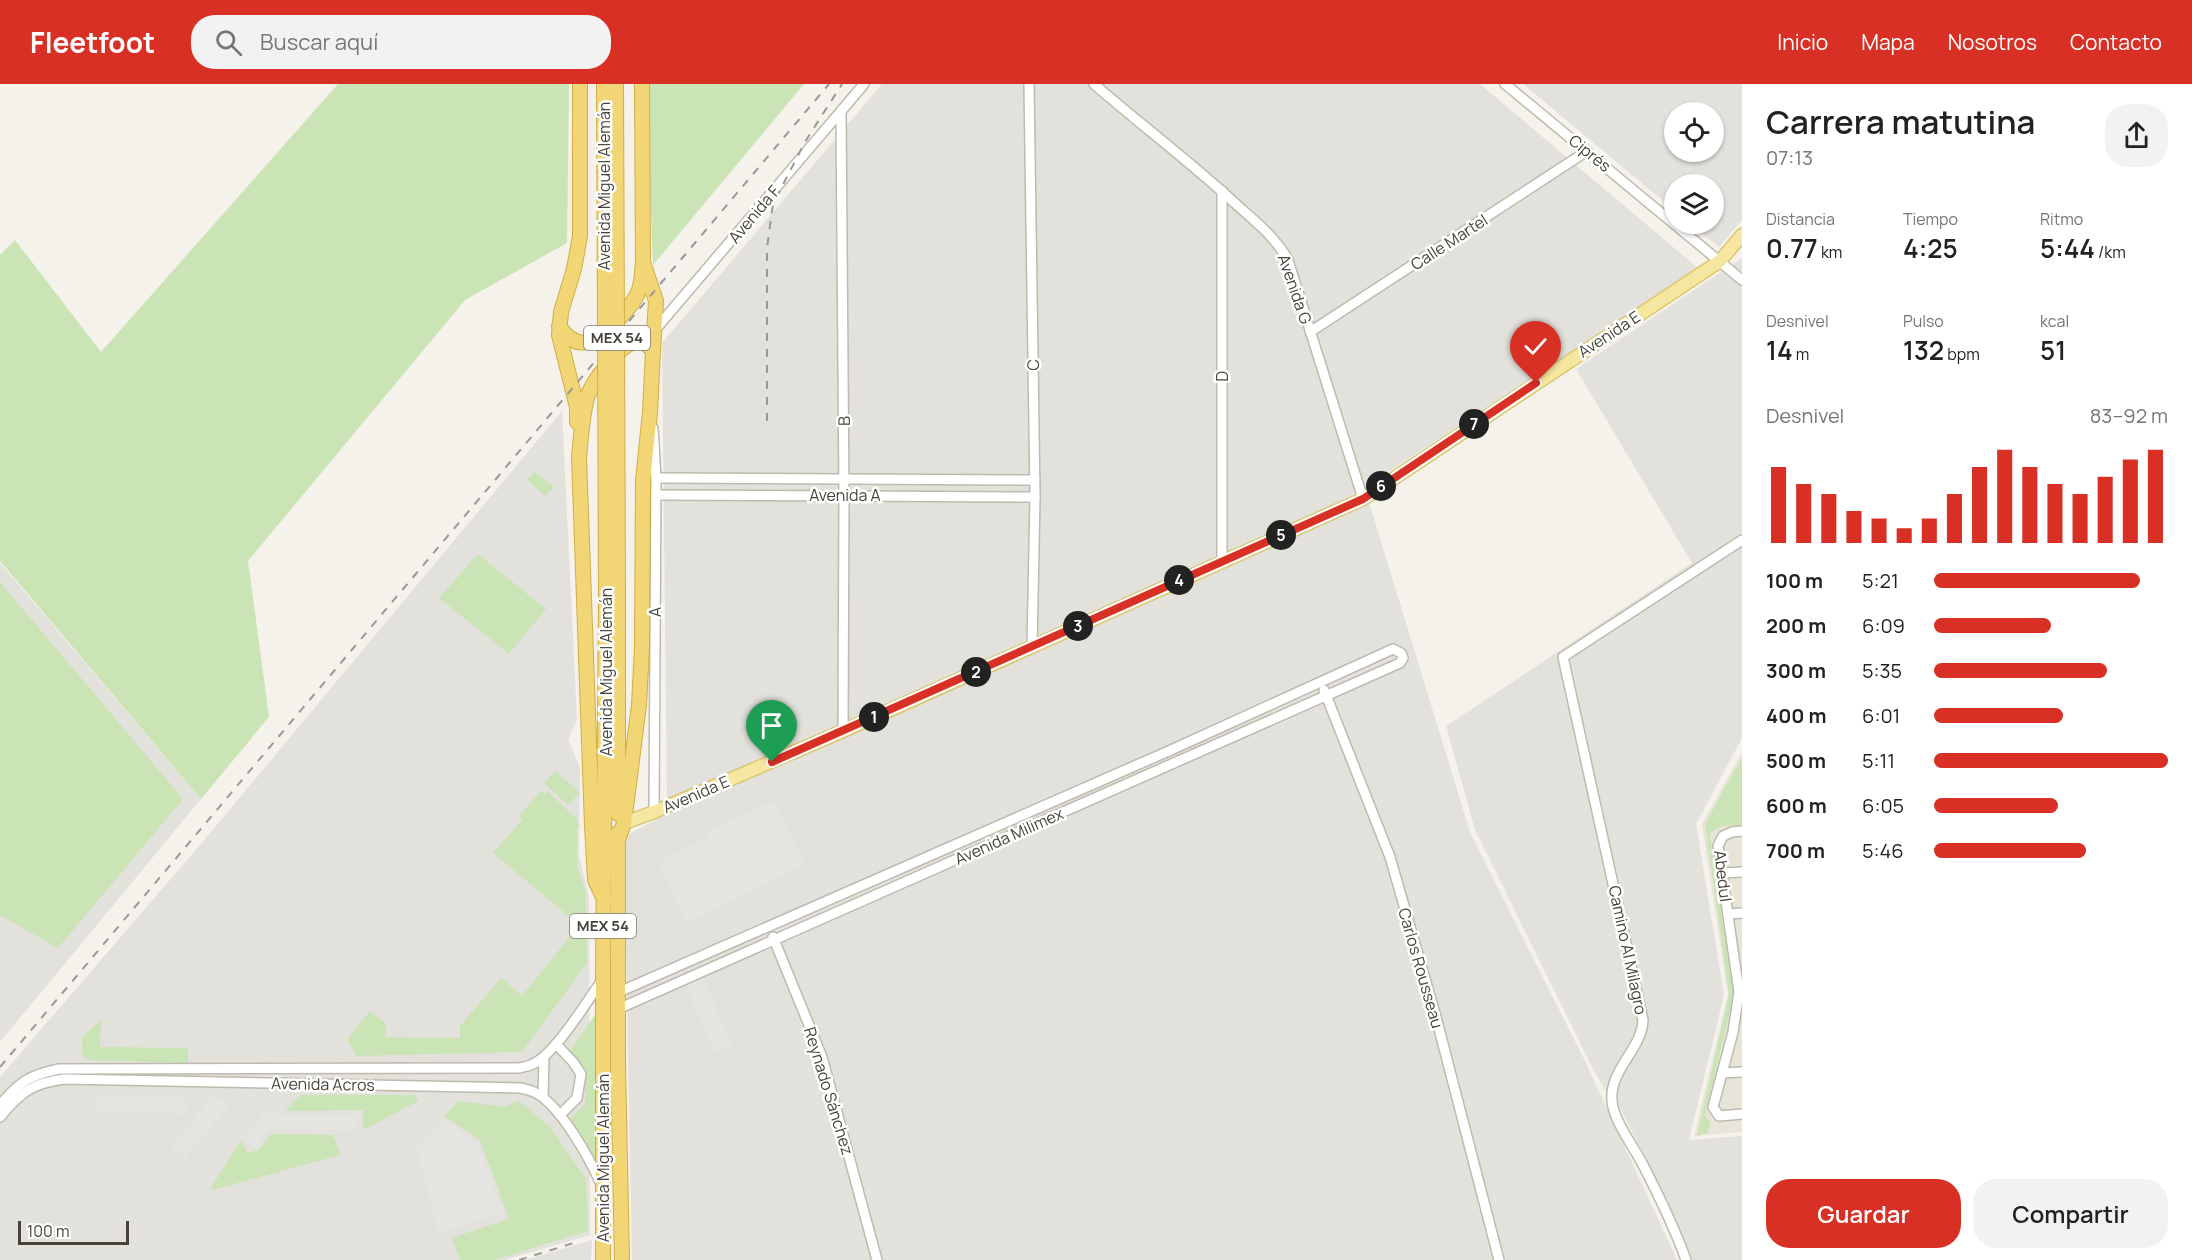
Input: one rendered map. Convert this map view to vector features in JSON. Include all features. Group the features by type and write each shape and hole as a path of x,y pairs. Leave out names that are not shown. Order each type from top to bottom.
{"highway":[{"path":"580,84 580,236 578,252 561,312 560,326 561,344 577,408 593,836 596,880 604,899"},
{"name":"Avenida Miguel Alemán","path":"604,84 618,840 622,1260"},
{"name":"Avenida Miguel Alemán","path":"603,1260 603,979 612,593 616,84"},
{"path":"560,326 567,337 578,342 586,343 600,338 634,298 641,281 643,262 642,84"},
{"path":"618,840 624,823 637,726 642,648 643,481 650,412 648,347 656,330 656,302 643,262"},
{"path":"579,457 584,410 592,386 626,346 637,341 648,347"}],"main road":[{"name":"Avenida E","path":"624,823 843,731 1363,499 1720,261 1742,235"}],"street":[{"name":"Avenida F","path":"656,330 864,84"},
{"name":"C","path":"1029,84 1035,480 1032,647"},
{"name":"Avenida G","path":"1094,84 1222,191 1270,235 1283,252 1288,260 1363,499"},
{"name":"Ciprés","path":"1505,84 1742,280"},
{"name":"B","path":"840,112 844,479 843,731"},
{"name":"Calle Martel","path":"1310,332 1587,151"},
{"name":"D","path":"1222,191 1222,560"},
{"path":"656,302 679,302"},
{"name":"A","path":"650,412 656,478 654,812"},
{"name":"Avenida A","path":"656,478 1035,480"},
{"path":"950,480 951,496"},
{"name":"Avenida A","path":"656,495 1035,497"},
{"name":"Camino Al Milagro","path":"1686,1260 1644,1167 1615,1112 1612,1101 1612,1090 1641,1034 1643,1020 1563,657 1742,540"},
{"name":"Avenida Milimex","path":"618,992 1393,650 1401,652 1403,658 1400,663 618,1009"},
{"name":"Carlos Rousseau","path":"1321,683 1390,857 1436,1017 1499,1260"},
{"name":"Abedul","path":"1737,832 1723,836 1718,846 1728,914 1738,953 1741,992 1738,1032 1722,1073 1714,1110 1719,1116 1742,1114"},
{"path":"1722,873 1742,872"},
{"path":"1728,914 1742,913"},
{"name":"Reynado Sánchez","path":"768,927 822,1057 877,1260"},
{"name":"Avenida Acros","path":"0,1105 20,1083 31,1077 59,1069 519,1068 533,1065 544,1057 603,979"},
{"path":"556,1044 581,1074 577,1098 560,1115"},
{"path":"543,1097 544,1057"},
{"path":"419,1086 420,1068"},
{"path":"462,1068 462,1087"},
{"path":"1722,1073 1742,1072"},
{"name":"Avenida Acros","path":"0,1117 23,1092 48,1081 64,1079 520,1088 533,1091 543,1097 560,1115 595,1171 604,1193"}],"shaded area":[{"path":"882,84 1480,84 1698,268 1347,499 667,802 662,343"},
{"path":"1523,84 1742,84 1742,220 1719,247 1703,234 1724,234 1724,174 1664,174 1664,202"},
{"path":"1742,258 1742,738 1696,824 1724,995 1689,1140 1742,1136 1742,1260 1690,1260 1650,1166 1617,1102 1604,1088 1593,1069 1475,830 1446,726 1692,563 1576,369"},
{"path":"562,411 577,720 568,739 580,768 579,855 589,897 590,1235 505,1260 0,1260 0,1077 206,838"},
{"path":"1368,499 1470,832 1584,1059 1677,1260 632,1260 624,837 653,821"},
{"path":"0,563 201,799 0,1042"},
{"path":"1742,752 1742,1132 1694,1136 1728,995 1702,824"},
{"path":"773,802 806,865 687,922 658,863 707,838 705,832"},
{"path":"701,975 733,1046 715,1053 684,982"},
{"path":"213,1095 229,1106 185,1159 171,1147"},
{"path":"96,1096 185,1097 187,1114 94,1112"},
{"path":"267,1109 279,1115 358,1114 356,1131 270,1129 254,1149 243,1138"},
{"path":"445,1120 478,1143 503,1212 439,1233 416,1149"},
{"path":"592,1240 591,1260 525,1260"}],"green space":[{"path":"338,84 569,84 567,243 465,300 248,561 269,717 201,799 0,561 0,255 15,240 101,352"},
{"path":"646,84 804,84 653,265"},
{"path":"535,472 554,487 545,496 527,480"},
{"path":"478,554 546,609 509,654 439,598"},
{"path":"0,582 183,799 58,948 0,915"},
{"path":"1742,757 1742,825 1720,827 1710,835 1734,994 1705,1116 1710,1122 1708,1133 1697,1136 1729,994 1705,824"},
{"path":"555,771 580,793 568,805 544,783"},
{"path":"541,791 545,794 547,791 577,819 579,825 577,828 577,865 586,895 587,963 522,1052 357,1056 347,1040 370,1011 386,1024 386,1037 460,1038 460,1026 501,978 522,996 579,925 493,853 522,820 519,816"},
{"path":"597,1012 598,1167 569,1120 585,1104 585,1069 570,1051"},
{"path":"101,1020 100,1047 188,1048 188,1063 89,1060 82,1054 82,1037"},
{"path":"300,1095 415,1095 418,1101 363,1130 363,1110 285,1111"},
{"path":"518,1100 550,1127 586,1179 588,1231 494,1260 460,1260 452,1238 509,1219 480,1140 444,1116 458,1101 505,1107"},
{"path":"272,1134 333,1135 340,1155 209,1191 241,1140 247,1152 257,1151"}],"railway":[{"path":"0,1067 829,84"},
{"path":"767,421 767,248 773,204 805,142 842,84"},
{"path":"519,1260 580,1241"}],"route":[{"path":"772,762 1363,499 1536,383"}]}
